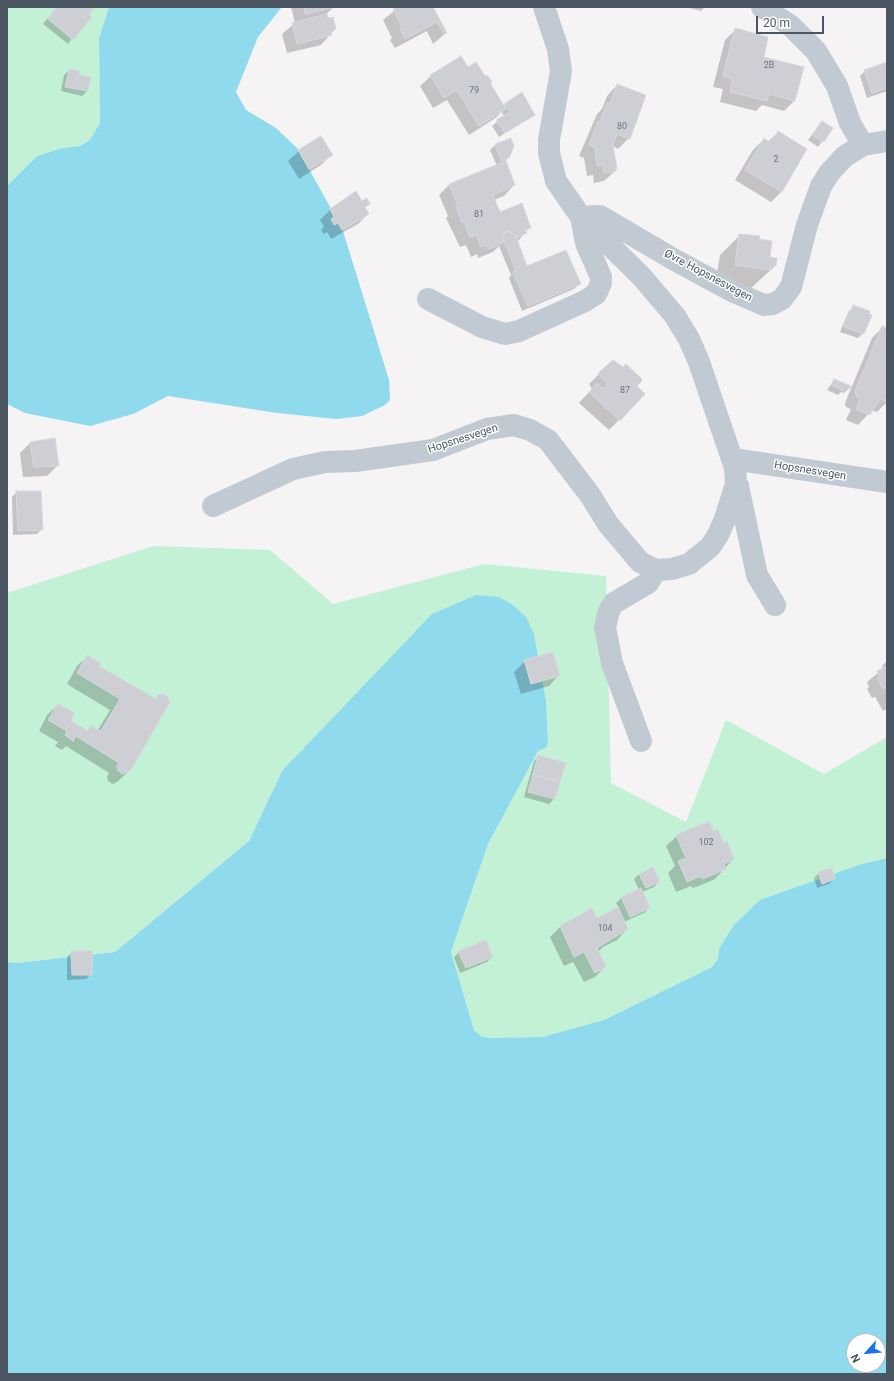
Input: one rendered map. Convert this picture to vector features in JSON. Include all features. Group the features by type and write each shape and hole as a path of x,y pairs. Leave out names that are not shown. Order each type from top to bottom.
{"street":[{"path":"544,7 558,49 561,71 549,140 549,153 556,180 581,217 642,277 675,316 689,339 699,362 734,468 755,569 775,605"},
{"path":"762,7 791,26 816,51 836,86 850,123 863,145"},
{"name":"Øvre Hopsnesvegen","path":"581,217 600,216 734,292 764,305 773,304 782,299 791,287 807,224 821,186 830,172 845,156 863,145 887,141"},
{"path":"428,300 482,327 505,334 519,331 585,301 596,294 601,283 601,277 586,243 581,217"},
{"name":"Hopsnesvegen","path":"213,506 293,469 325,462 355,461 433,450 492,428 514,425 530,430 548,440 590,495 608,524 640,562 656,570"},
{"path":"641,741 612,663 606,626 609,611 614,603 648,583 656,570 672,569 689,564 710,547 726,519 736,484 734,468"},
{"name":"Hopsnesvegen","path":"734,468 887,482"}],"green space":[{"path":"7,7 109,7 99,38 100,123 90,140 80,146 62,148 37,156 7,186"},
{"path":"153,546 270,550 333,604 484,564 606,576 611,783 686,822 726,720 824,774 887,737 887,858 862,864 719,949 718,959 712,967 604,1020 542,1037 482,1037 474,1030 451,952 488,844 538,751 546,748 548,742 546,700 534,634 282,771 249,841 115,952 17,963 7,962 7,593"}],"water":[{"path":"109,7 282,7 258,37 236,92 246,110 276,128 297,148 342,228 389,380 390,400 385,405 362,416 336,419 277,413 168,396 133,414 90,426 25,413 7,404 7,186 37,156 62,148 80,146 90,140 100,123 99,38"},
{"path":"476,595 499,597 513,605 526,617 534,634 546,700 548,742 546,748 538,751 488,844 451,952 474,1030 482,1037 542,1037 604,1020 712,967 718,959 719,949 734,925 760,900 862,864 887,858 887,1374 7,1374 7,962 17,963 115,952 249,841 282,771 432,614"}],"building":[{"path":"57,7 95,7 89,14 92,17 73,40 48,19"},
{"path":"304,7 335,7 305,14"},
{"path":"397,7 433,7 447,33 444,34 437,22 405,39 400,29 402,27 393,9"},
{"path":"327,14 328,18 333,17 336,29 331,31 332,35 297,44 292,23"},
{"path":"735,28 768,37 764,57 804,67 795,101 769,94 767,101 730,92 733,79 723,76"},
{"path":"461,56 468,67 476,62 485,76 487,75 492,82 490,83 506,109 479,126 457,90 444,98 430,75"},
{"path":"887,62 887,88 872,93 864,70"},
{"path":"69,69 80,71 79,75 91,77 88,91 65,87"},
{"path":"617,84 646,95 630,139 617,134 613,144 617,169 615,169 616,171 604,173 603,165 597,166 595,147 589,145 607,103 610,104"},
{"path":"522,92 535,115 505,133 496,120 510,112 504,104"},
{"path":"822,121 833,128 824,142 812,135"},
{"path":"778,131 807,149 782,192 745,170 764,138 771,143"},
{"path":"321,136 333,155 309,169 298,150"},
{"path":"511,138 514,146 509,158 501,161 495,144"},
{"path":"506,161 515,185 493,195 500,212 522,203 531,228 525,230 527,233 516,238 515,234 506,231 503,239 504,242 489,249 487,245 481,247 476,235 470,237 456,207 458,206 449,184"},
{"path":"356,191 362,201 367,198 370,204 365,207 369,214 342,230 338,223 334,225 331,219 334,217 330,209"},
{"path":"506,231 515,234 527,266 566,250 581,284 528,306 513,272 516,271 503,239"},
{"path":"739,234 760,236 759,239 772,241 770,257 777,258 776,266 771,266 771,270 735,265"},
{"path":"853,305 870,311 869,314 872,315 864,334 844,327"},
{"path":"882,326 887,328 887,402 880,399 870,415 856,409 860,399 857,397 855,392"},
{"path":"613,360 623,367 626,364 641,378 642,381 637,386 645,394 620,421 589,392 597,383 603,389 607,384 598,373"},
{"path":"834,379 851,386 850,389 846,387 844,391 831,385"},
{"path":"55,438 59,466 34,467 30,442"},
{"path":"16,491 41,491 43,530 18,531"},
{"path":"553,652 560,676 531,684 524,660"},
{"path":"87,655 101,663 99,666 156,699 158,695 163,694 168,697 170,702 131,770 123,774 118,771 117,766 119,763 76,736 73,741 65,735 67,731 48,720 58,704 75,713 71,721 88,731 91,725 101,731 120,699 77,673"},
{"path":"887,666 887,690 886,687 883,689 877,678 880,677 877,671"},
{"path":"538,755 566,763 560,782 533,774"},
{"path":"533,774 560,782 555,799 528,792"},
{"path":"709,821 714,831 718,829 723,841 721,844 727,841 734,859 724,864 726,869 702,879 701,876 687,882 678,861 686,858 676,835"},
{"path":"653,867 660,882 646,888 639,874"},
{"path":"832,868 835,879 822,884 818,872"},
{"path":"641,888 650,908 630,917 621,897"},
{"path":"618,907 628,929 597,948 606,967 595,973 584,952 574,957 560,926 592,908 597,918"},
{"path":"486,940 493,957 466,968 458,951"},
{"path":"71,951 92,951 92,975 72,975"}]}
